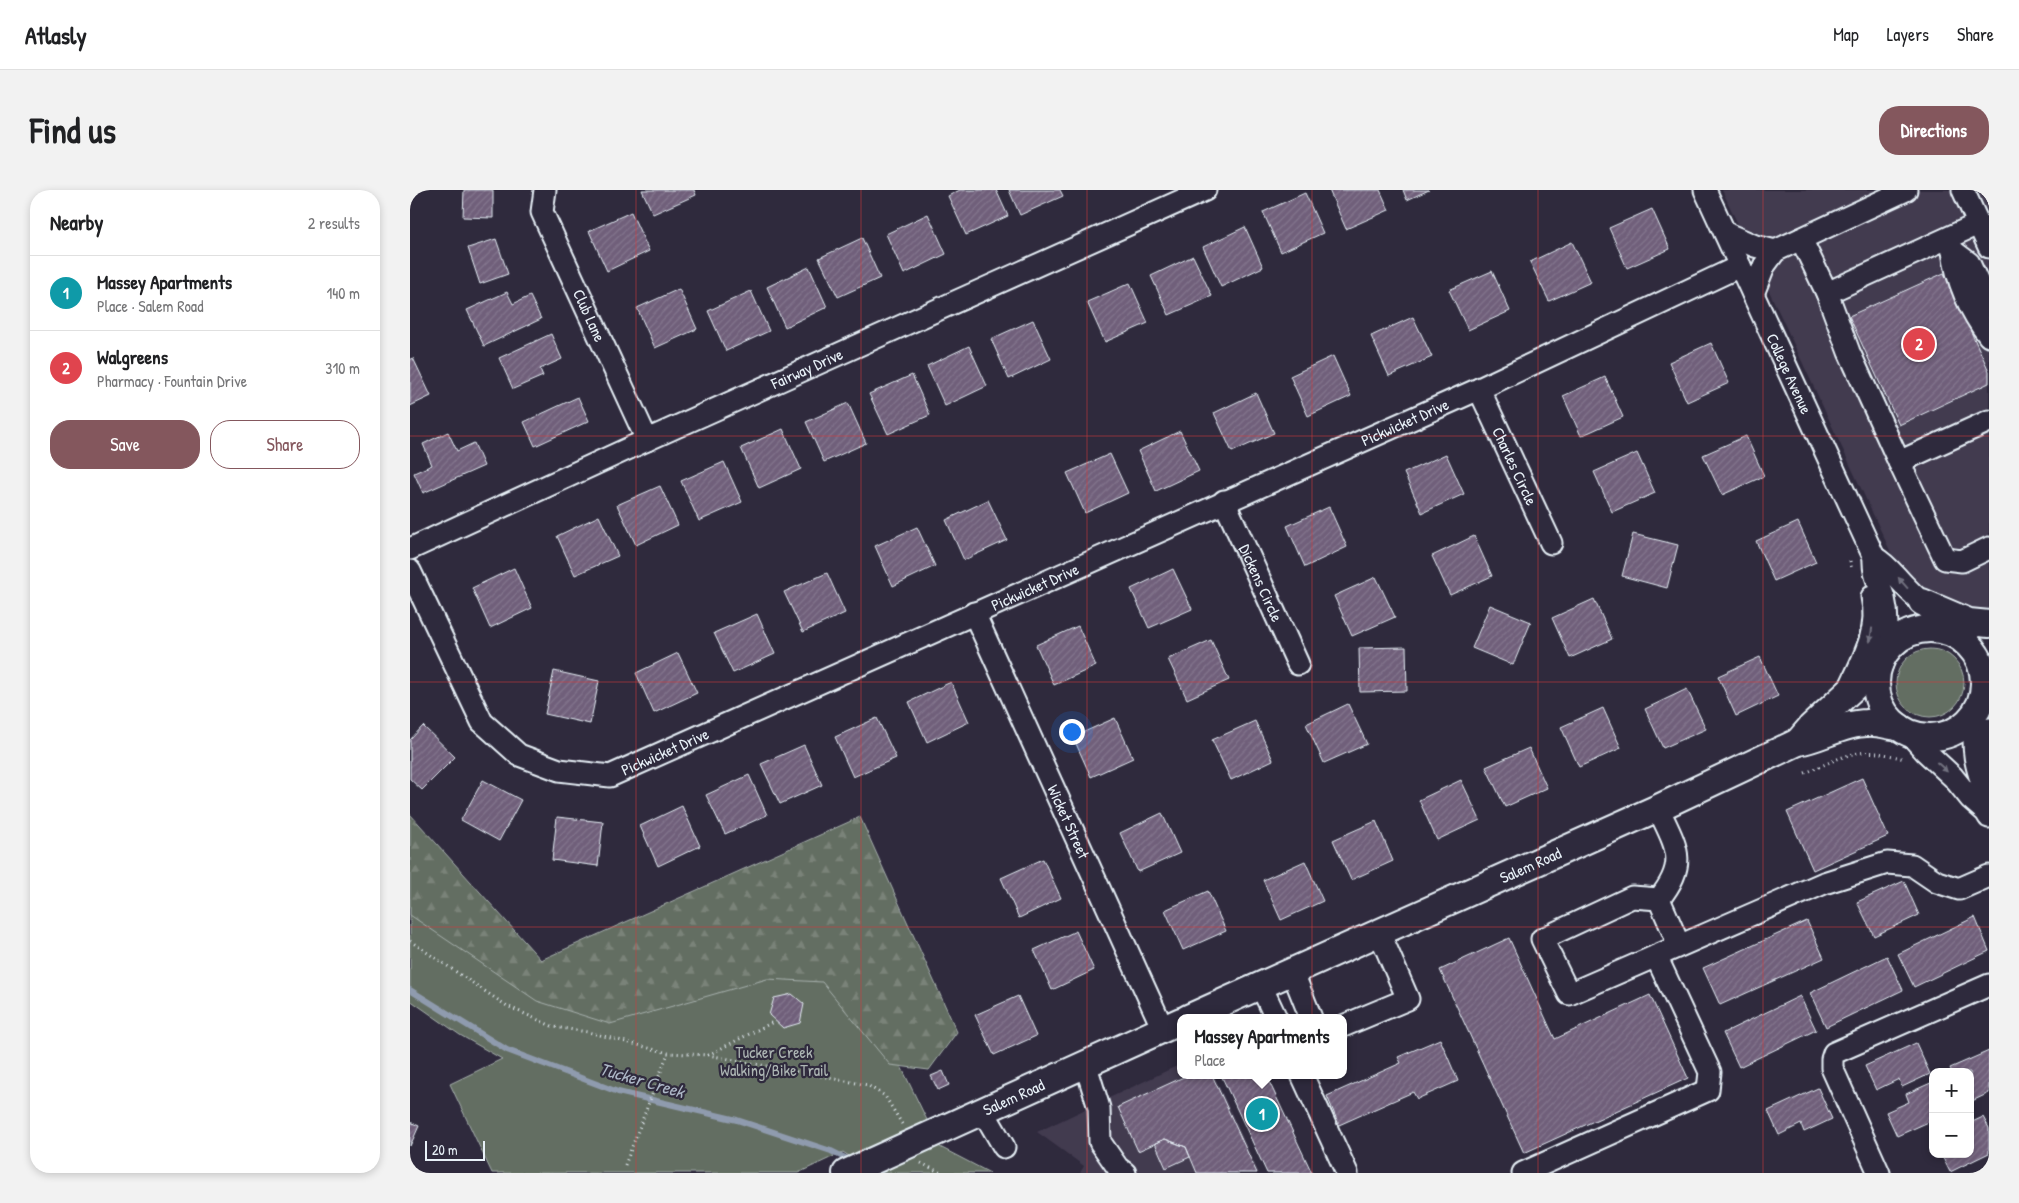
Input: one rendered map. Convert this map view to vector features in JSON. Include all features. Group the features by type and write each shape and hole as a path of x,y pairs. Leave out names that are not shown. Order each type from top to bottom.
{"main road":[{"path":"1922,602 1969,622 1989,624"},
{"path":"1910,743 1887,714 1878,698 1876,686 1881,660 1896,640 1910,632 1926,628 1954,635 1989,639"},
{"path":"1807,740 1826,744 1854,738 1910,743 1951,733 1960,728 1983,711 1984,686 1982,668 1974,651 1954,635"},
{"name":"Salem Road","path":"1807,740 1811,727 1881,660"},
{"name":"Salem Road","path":"1197,1014 1380,934 1807,740 1846,727 1867,723 1910,743"},
{"name":"Salem Road","path":"846,1173 983,1110 1086,1066 1172,1025"}],"street":[{"name":"Club Lane","path":"545,190 542,212 647,440"},
{"name":"Fairway Drive","path":"410,549 647,440 1205,190"},
{"name":"College Avenue","path":"1705,190 1753,294 1867,568 1883,597 1888,632 1881,660"},
{"path":"1753,294 1764,266 1775,250 1801,239 1870,197 1906,190"},
{"path":"1963,190 1989,247"},
{"path":"1827,293 1951,244 1978,224"},
{"path":"1725,233 1755,246 1775,250"},
{"path":"1801,239 1827,293 1849,352 1945,559 1962,561 1989,548"},
{"path":"1951,244 1969,263 1989,307"},
{"path":"1951,244 1955,271 1981,325 1989,336"},
{"name":"Pickwicket Drive","path":"410,571 482,722 519,754 559,770 610,776 1479,389 1740,266"},
{"name":"Charles Circle","path":"1479,389 1551,543"},
{"path":"1899,462 1989,421"},
{"name":"Dickens Circle","path":"1224,501 1298,664"},
{"name":"College Avenue","path":"1867,568 1888,565 1905,586 1936,614 1954,635"},
{"path":"1846,694 1869,648 1874,604 1867,568"},
{"name":"Wicket Street","path":"974,613 1172,1025"},
{"path":"1983,711 1986,759 1989,774"},
{"path":"1983,711 1973,752 1975,766 1988,805"},
{"path":"1910,743 1988,805"},
{"path":"1658,808 1675,844 1678,867 1671,885 1659,899"},
{"path":"1659,899 1632,897 1542,938 1569,994 1824,883 1887,863 1912,865 1936,882 1959,889 1989,876"},
{"path":"1659,899 1679,945"},
{"path":"1347,1024 1408,999 1380,934"},
{"path":"1523,1173 1708,1090 1710,1072 1656,956"},
{"path":"1293,973 1310,1014"},
{"path":"1879,1173 1832,1068 1834,1053 1989,985"},
{"path":"1261,986 1274,1014"},
{"path":"1086,1066 1099,1108 1100,1142 1118,1168 1125,1173"},
{"path":"1304,1079 1347,1173"},
{"path":"983,1110 1004,1147"}],"path":[{"path":"1850,561 1867,568"},
{"path":"1805,772 1856,752 1910,743"},
{"path":"410,940 507,1006 554,1027 588,1032 668,1053 708,1055 873,1087 888,1100 906,1131"},
{"path":"708,1055 775,1021"},
{"path":"625,1164 668,1053"},
{"path":"922,1165 941,1173"}],"shaded area":[{"path":"1722,190 1989,190 1989,619 1928,595 1893,557"},
{"path":"1177,1066 1177,1079 1216,1079 1259,1173 1080,1173 1084,1166 1037,1132"}],"green space":[{"path":"1923,649 1937,649 1949,654 1959,664 1964,676 1964,690 1959,702 1949,712 1937,717 1923,717 1911,712 1901,702 1896,690 1896,676 1901,664 1911,654"},
{"path":"410,814 541,960 860,817 957,1032 929,1070 890,1065 822,982 767,979 610,1024 537,1001 410,915"},
{"name":"Tucker Creek Walking/Bike Trail","path":"410,898 574,1000 827,913 940,1147 990,1173 874,1173 843,1152 798,1173 492,1173 450,1084 502,1059 460,1035 410,1000"}],"building":[{"path":"464,190 493,190 493,218 463,217"},
{"path":"642,190 694,190 696,195 653,214"},
{"path":"960,190 996,190 1008,216 966,235 948,196"},
{"path":"1009,190 1060,190 1063,196 1020,215"},
{"path":"1329,190 1380,190 1389,210 1346,229"},
{"path":"1403,190 1429,190 1407,200"},
{"path":"1305,193 1323,233 1281,252 1263,212"},
{"path":"1652,209 1670,249 1627,268 1609,228"},
{"path":"631,212 649,251 607,271 589,231"},
{"path":"928,214 946,254 904,274 886,234"},
{"path":"1245,227 1263,267 1221,287 1203,247"},
{"path":"862,238 880,278 838,297 819,258"},
{"path":"496,239 508,274 480,284 468,248"},
{"path":"1572,242 1591,282 1549,301 1530,262"},
{"path":"1193,256 1212,296 1169,315 1151,276"},
{"path":"809,267 827,307 785,327 767,287"},
{"path":"1492,271 1510,311 1468,330 1449,290"},
{"path":"1944,273 1989,371 1989,383 1899,425 1849,316"},
{"path":"1130,283 1148,323 1105,342 1087,302"},
{"path":"679,289 697,329 655,348 637,308"},
{"path":"751,291 769,331 726,351 708,311"},
{"path":"507,292 513,304 530,296 541,319 484,346 467,310"},
{"path":"1413,317 1432,357 1389,376 1371,336"},
{"path":"1033,320 1051,359 1009,379 991,339"},
{"path":"551,334 562,359 540,369 543,376 513,389 499,358"},
{"path":"1711,343 1729,383 1687,402 1669,362"},
{"path":"969,346 987,386 945,406 927,366"},
{"path":"1333,356 1351,396 1308,416 1290,376"},
{"path":"413,358 431,396 410,406 410,360"},
{"path":"912,375 930,415 888,434 869,394"},
{"path":"1605,377 1623,417 1581,436 1563,396"},
{"path":"1256,393 1274,433 1232,452 1214,413"},
{"path":"578,397 589,421 535,446 524,422"},
{"path":"848,403 866,443 824,462 806,422"},
{"path":"783,429 801,469 759,488 741,448"},
{"path":"1180,431 1199,471 1156,491 1138,451"},
{"path":"448,432 457,451 474,443 484,466 423,493 414,473 432,465 423,444"},
{"path":"1746,436 1764,476 1722,495 1703,455"},
{"path":"1637,453 1655,493 1612,512 1594,472"},
{"path":"1110,454 1128,493 1085,513 1067,473"},
{"path":"1446,454 1464,494 1422,513 1404,473"},
{"path":"724,462 742,502 699,521 681,481"},
{"path":"660,486 678,525 636,545 617,505"},
{"path":"988,500 1007,540 964,560 946,520"},
{"path":"1329,507 1347,547 1305,567 1287,526"},
{"path":"599,516 618,556 575,575 557,536"},
{"path":"1798,522 1816,562 1774,581 1756,541"},
{"path":"917,527 935,566 893,586 875,546"},
{"path":"1633,534 1678,545 1667,588 1622,576"},
{"path":"1474,536 1492,576 1450,595 1432,556"},
{"path":"514,568 532,608 490,628 472,588"},
{"path":"1173,569 1192,609 1149,628 1131,589"},
{"path":"827,573 845,613 803,632 784,592"},
{"path":"1376,577 1395,617 1352,636 1334,596"},
{"path":"1594,599 1612,639 1570,658 1552,618"},
{"path":"1490,605 1531,622 1513,665 1472,648"},
{"path":"757,614 775,654 733,673 714,633"},
{"path":"1078,626 1096,666 1054,685 1036,645"},
{"path":"1211,640 1229,680 1187,699 1168,659"},
{"path":"1406,647 1407,691 1360,692 1359,648"},
{"path":"678,653 697,693 654,713 636,673"},
{"path":"1760,657 1778,696 1736,716 1718,676"},
{"path":"554,671 599,681 590,724 545,714"},
{"path":"951,682 969,722 927,742 909,702"},
{"path":"1687,689 1706,729 1663,748 1645,709"},
{"path":"1348,704 1367,744 1324,763 1306,724"},
{"path":"1603,708 1621,748 1579,767 1561,727"},
{"path":"877,718 896,758 853,777 835,737"},
{"path":"1115,718 1133,758 1091,777 1073,737"},
{"path":"1255,721 1273,760 1231,780 1212,740"},
{"path":"423,726 455,757 422,790 410,779 410,740"},
{"path":"804,745 822,785 780,804 761,764"},
{"path":"1529,748 1547,788 1505,807 1486,767"},
{"path":"749,775 767,815 725,834 706,795"},
{"path":"1862,778 1888,836 1813,870 1787,812"},
{"path":"483,780 521,800 499,841 461,820"},
{"path":"1461,780 1480,820 1437,840 1419,800"},
{"path":"682,806 700,846 658,866 640,826"},
{"path":"1162,813 1180,853 1138,872 1120,833"},
{"path":"557,817 603,822 598,866 552,860"},
{"path":"1376,821 1393,861 1351,880 1333,840"},
{"path":"1043,859 1061,898 1019,918 1001,878"},
{"path":"1305,861 1323,901 1281,920 1263,880"},
{"path":"1904,881 1919,915 1874,936 1857,902"},
{"path":"1208,891 1226,931 1183,950 1165,910"},
{"path":"1975,917 1989,951 1914,987 1898,954"},
{"path":"1807,921 1824,958 1720,1005 1703,968"},
{"path":"1076,931 1094,970 1052,990 1034,950"},
{"path":"1509,938 1555,1039 1650,995 1688,1078 1524,1153 1440,970"},
{"path":"1887,956 1903,990 1826,1027 1810,993"},
{"path":"792,994 804,1004 800,1023 783,1028 769,1015 774,998"},
{"path":"1018,996 1036,1036 994,1055 975,1015"},
{"path":"1800,996 1816,1030 1739,1067 1723,1033"},
{"path":"1440,1039 1458,1081 1417,1099 1413,1092 1339,1125 1327,1096 1401,1063 1398,1057"},
{"path":"1916,1043 1929,1074 1902,1087 1899,1079 1876,1090 1865,1066"},
{"path":"1989,1051 1989,1093 1974,1100 1974,1068 1950,1068"},
{"path":"943,1071 949,1085 938,1090 931,1076"},
{"path":"1179,1079 1214,1079 1257,1173 1197,1173 1186,1147 1165,1139 1138,1151 1118,1107"},
{"path":"1223,1079 1268,1079 1312,1173 1267,1173"},
{"path":"1929,1084 1929,1122 1897,1136 1886,1112 1909,1102 1906,1094"},
{"path":"1818,1088 1832,1119 1804,1132 1801,1124 1779,1135 1768,1111"},
{"path":"1983,1117 1989,1128 1989,1153 1950,1172 1943,1158 1974,1158 1974,1121"},
{"path":"410,1122 419,1126 410,1146"},
{"path":"1165,1139 1186,1147 1190,1157 1166,1168 1155,1143"}],"waterway":[{"name":"Tucker Creek","path":"410,990 507,1050 618,1092 737,1120 831,1151 853,1162"}],"place":[{"name":"Walgreens","path":"1919,344"},
{"name":"Massey Apartments","path":"1262,1114"}]}
